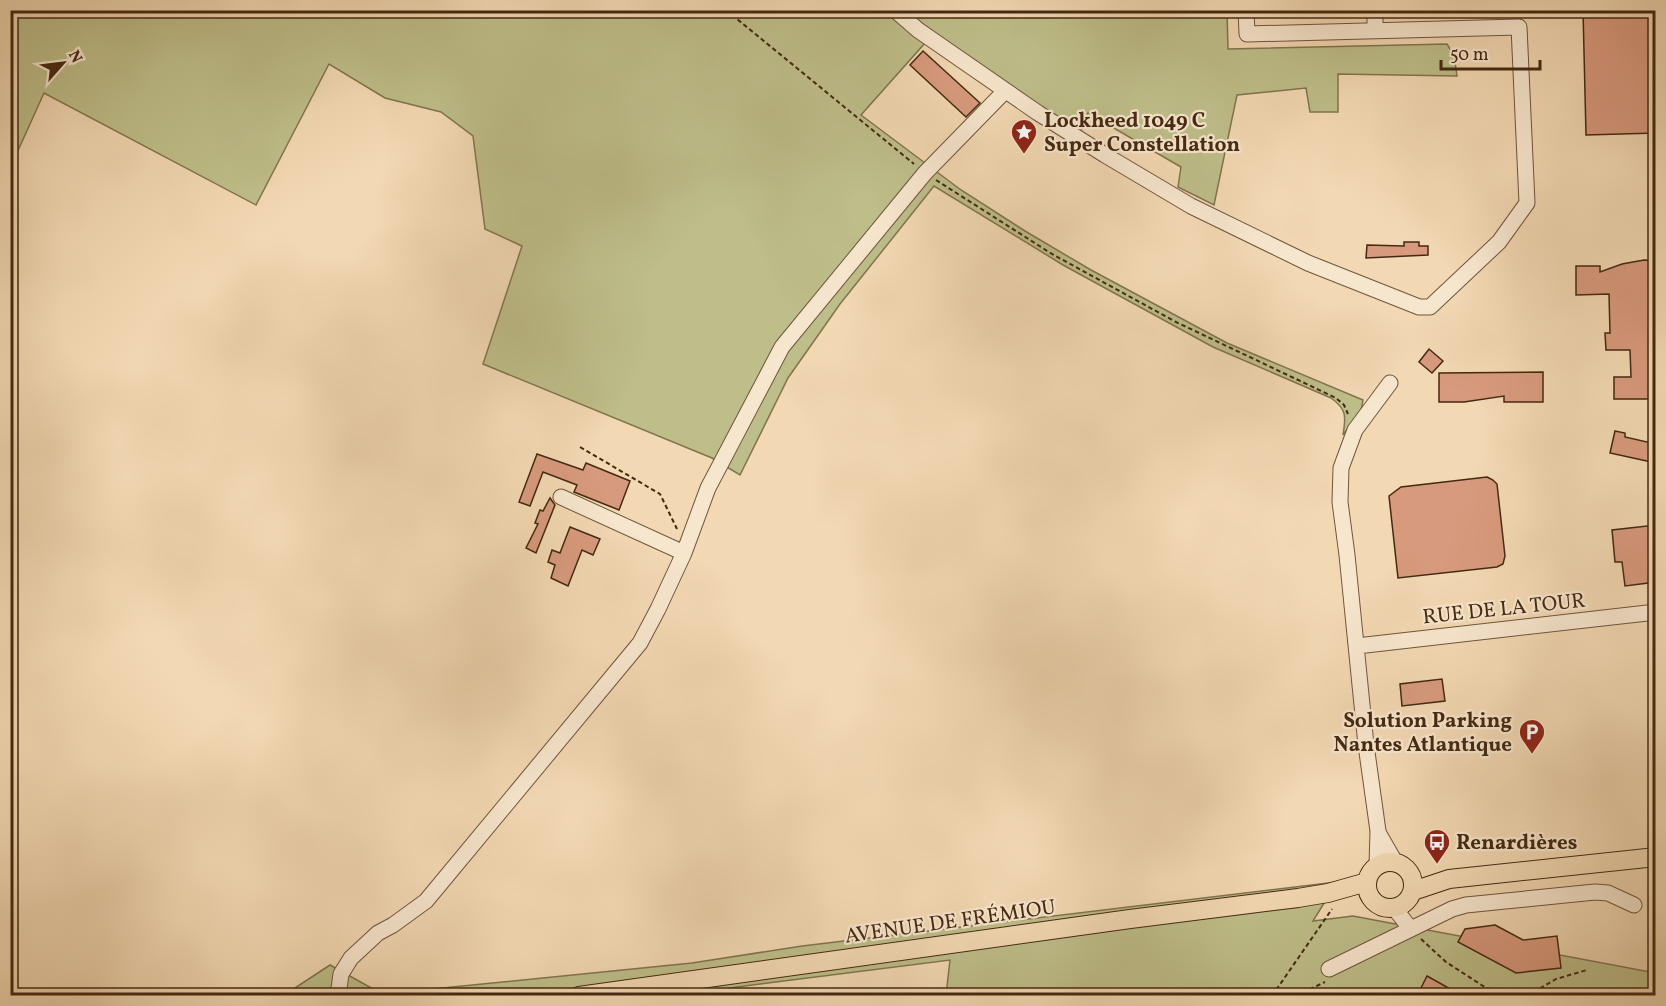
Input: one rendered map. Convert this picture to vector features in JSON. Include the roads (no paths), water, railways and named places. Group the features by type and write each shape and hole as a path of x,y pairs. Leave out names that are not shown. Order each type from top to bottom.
{"main road":[{"path":"1406,894 1406,868 1386,864 1368,876 1367,888 1372,901 1386,909 1406,894 1449,879 1656,857"},
{"name":"AVENUE DE FRÉMIOU","path":"579,996 1118,921 1331,900 1367,888"}],"street":[{"path":"895,10 918,30 1005,91 1105,156 1191,206 1308,263 1419,307 1430,307 1499,242 1527,203 1519,27 1247,34 1246,10"},
{"path":"1375,10 1375,30"},
{"path":"338,996 341,974 351,957 378,933 426,901 640,643 684,553 708,488 782,347 925,173 1005,91"},
{"path":"1386,864 1378,831 1366,745 1340,502 1341,468 1355,430 1390,383"},
{"path":"561,497 684,553"},
{"name":"RUE DE LA TOUR","path":"1357,646 1656,612"},
{"path":"1329,969 1410,928 1466,905 1608,892 1634,905"},
{"path":"1406,894 1410,928"}],"place":[{"name":"Lockheed 1049 C Super Constellation","path":"1024,155"},
{"name":"Solution Parking Nantes Atlantique","path":"1532,755"},
{"name":"Renardières","path":"1437,865"}]}
